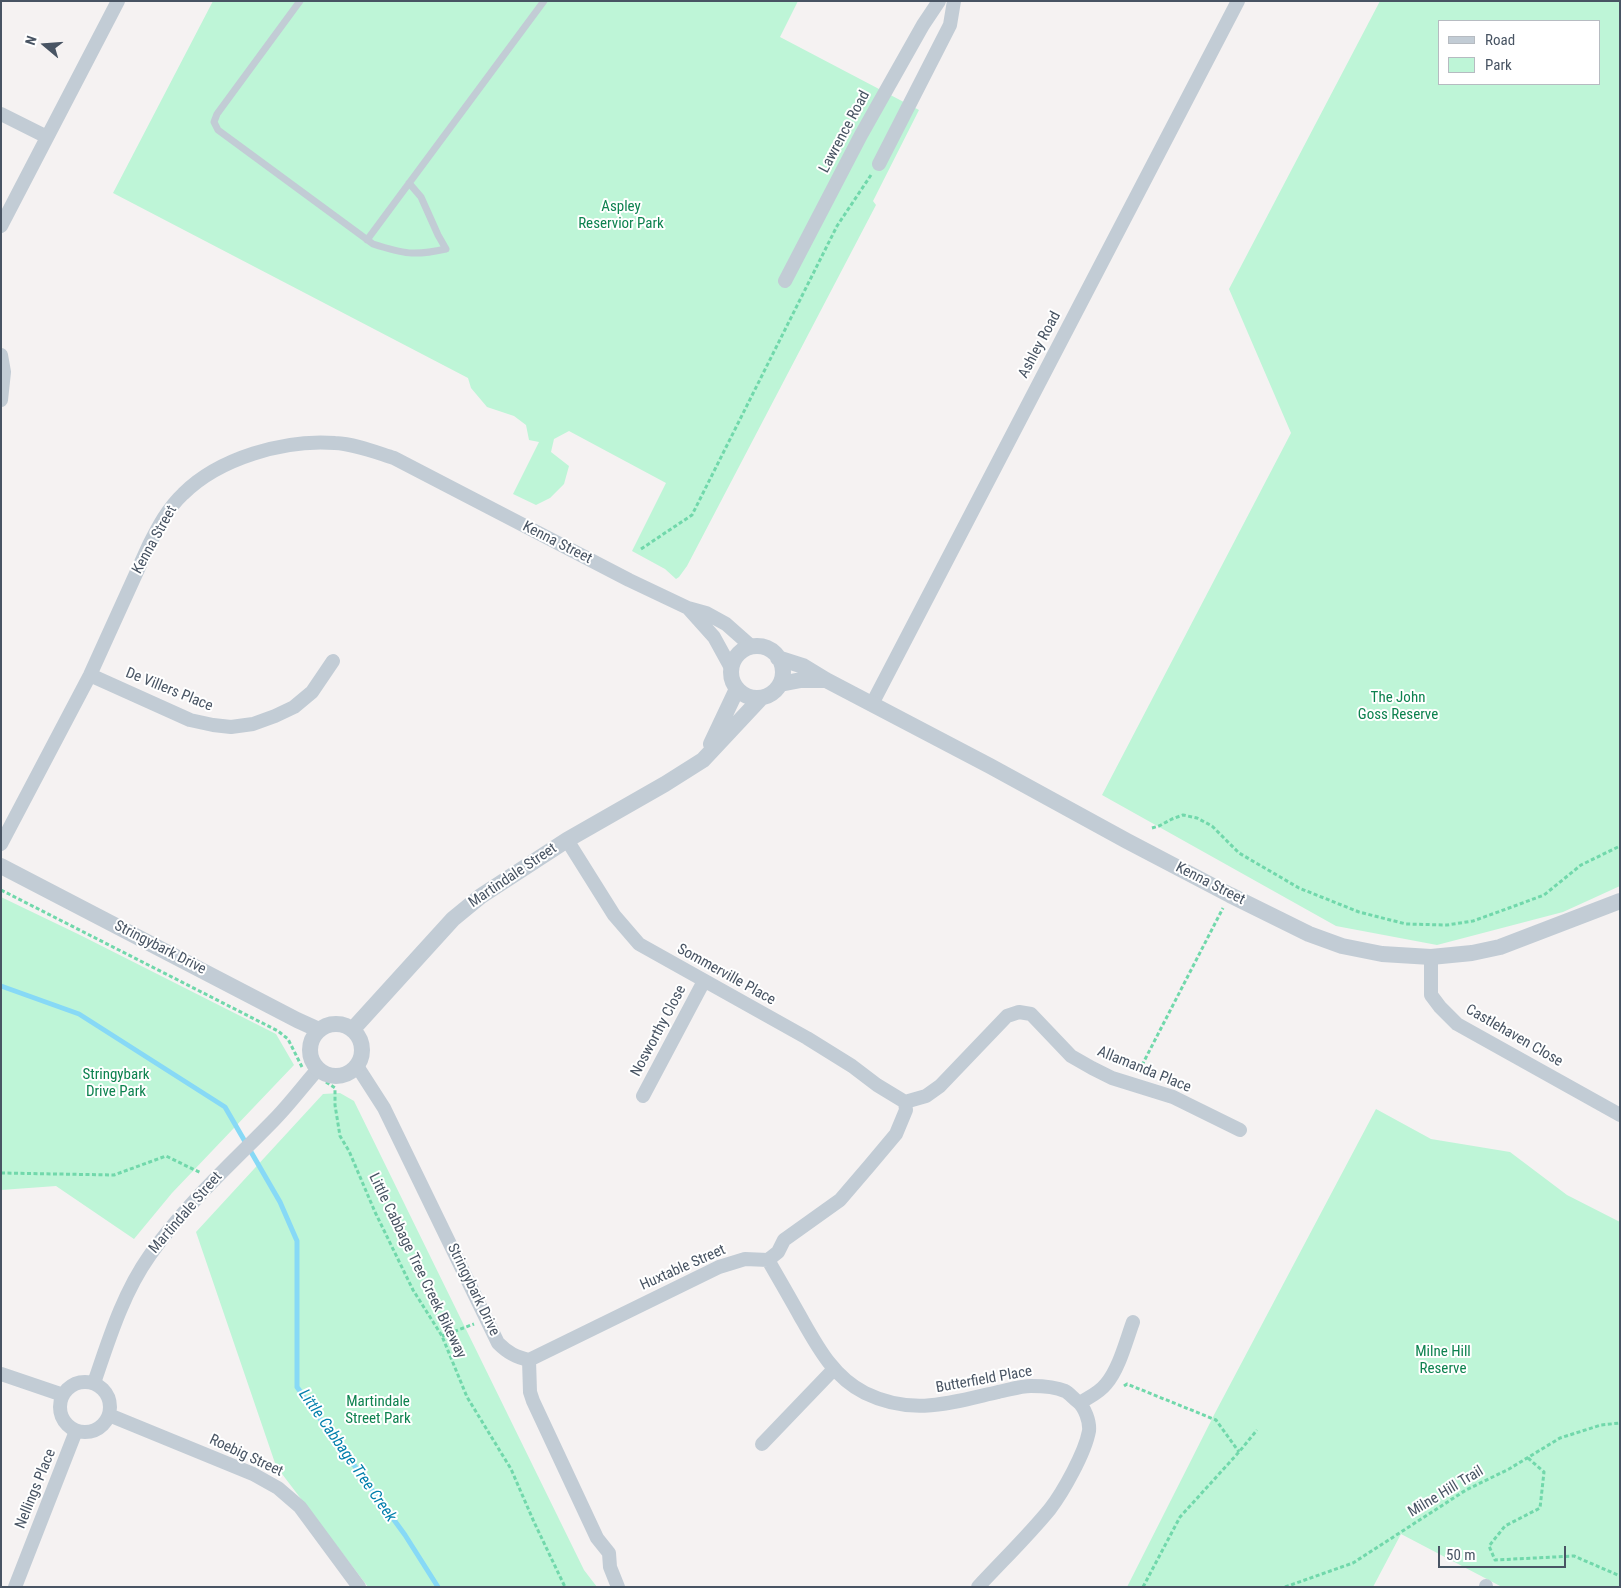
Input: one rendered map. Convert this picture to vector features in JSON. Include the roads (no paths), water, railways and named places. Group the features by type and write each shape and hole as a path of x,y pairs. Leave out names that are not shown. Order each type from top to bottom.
{"street":[{"path":"1,226 118,1"},
{"name":"Lawrence Road","path":"785,281 861,135 923,24 939,1"},
{"path":"879,164 950,25 954,1"},
{"name":"Ashley Road","path":"872,704 1238,1"},
{"path":"1,114 47,137"},
{"path":"1,355 4,372 1,400"},
{"name":"Kenna Street","path":"1,844 90,675 149,544 181,495 210,472 258,452 284,445 306,442 336,443 394,458 621,576 688,608 706,613 726,624 752,647 766,648 778,658 803,666 1230,895 1309,934 1342,946 1382,954 1431,957 1472,953 1500,946 1620,901"},
{"name":"Kenna Street","path":"688,608 714,637 731,668 733,683 737,689"},
{"path":"731,668 738,654 752,647"},
{"path":"778,658 782,671 780,684"},
{"name":"De Villers Place","path":"90,675 190,720 213,726 231,727 253,724 294,707 312,692 333,661"},
{"name":"Kenna Street","path":"761,698 775,691 780,684 801,680 826,680"},
{"path":"703,760 737,689 748,697 761,698"},
{"name":"Martindale Street","path":"353,1030 453,919 481,896 567,840 703,760 761,698"},
{"name":"Sommerville Place","path":"567,840 614,915 639,944 807,1038 905,1102"},
{"name":"Stringybark Drive","path":"1,866 319,1030"},
{"name":"Castlehaven Close","path":"1431,957 1431,995 1457,1024 1620,1115"},
{"name":"Nosworthy Close","path":"643,1096 704,981"},
{"name":"Allamanda Place","path":"905,1102 926,1096 940,1086 1008,1016 1019,1012 1031,1014 1038,1019 1071,1056 1112,1078 1172,1097 1240,1130"},
{"path":"332,1024 340,1024 353,1030 362,1043 361,1059 357,1066 350,1072 342,1075 334,1076 315,1072 310,1054 310,1045 313,1037 319,1030 332,1024"},
{"name":"Stringybark Drive","path":"357,1066 384,1108 498,1343 506,1351 517,1357 529,1360"},
{"name":"Martindale Street","path":"94,1383 113,1328 130,1290 150,1255 179,1218 275,1119 315,1072"},
{"path":"768,1260 778,1252 784,1240 840,1200 896,1134 906,1110 905,1102"},
{"name":"Huxtable Street","path":"529,1360 719,1267 745,1259 768,1260"},
{"name":"Butterfield Place","path":"768,1260 820,1352 833,1370 851,1385 865,1393 886,1402 915,1407 944,1404 1032,1386 1065,1391 1080,1403"},
{"path":"978,1587 1051,1508 1065,1487 1079,1458 1089,1430 1087,1415 1080,1403 1106,1384 1114,1371 1133,1322"},
{"path":"529,1360 530,1392 533,1401 597,1538 609,1553 610,1567 618,1587"},
{"path":"762,1444 833,1370"},
{"path":"1,1374 62,1395"},
{"path":"80,1382 94,1383 106,1393 110,1408 109,1415 102,1426 96,1430 83,1433 76,1431 68,1427 63,1420 60,1412 62,1395 67,1389 80,1382"},
{"name":"Roebig Street","path":"109,1415 253,1474 278,1488 300,1507 359,1587"},
{"name":"Nellings Place","path":"15,1587 76,1431"}],"lane":[{"path":"300,1 217,114 214,122 218,130 373,244 399,253 424,254 446,249 421,197 410,183"},
{"path":"368,240 544,1"}],"waterway":[{"name":"Little Cabbage Tree Creek","path":"1,986 79,1014 225,1107 280,1202 297,1241 297,1387 405,1535 438,1587"}],"park label":[{"name":"Aspley Reservior Park","path":"621,216"},
{"name":"The John Goss Reserve","path":"1398,706"},
{"name":"Stringybark Drive Park","path":"116,1084"},
{"name":"Milne Hill Reserve","path":"1443,1360"},
{"name":"Martindale Street Park","path":"378,1410"}]}
